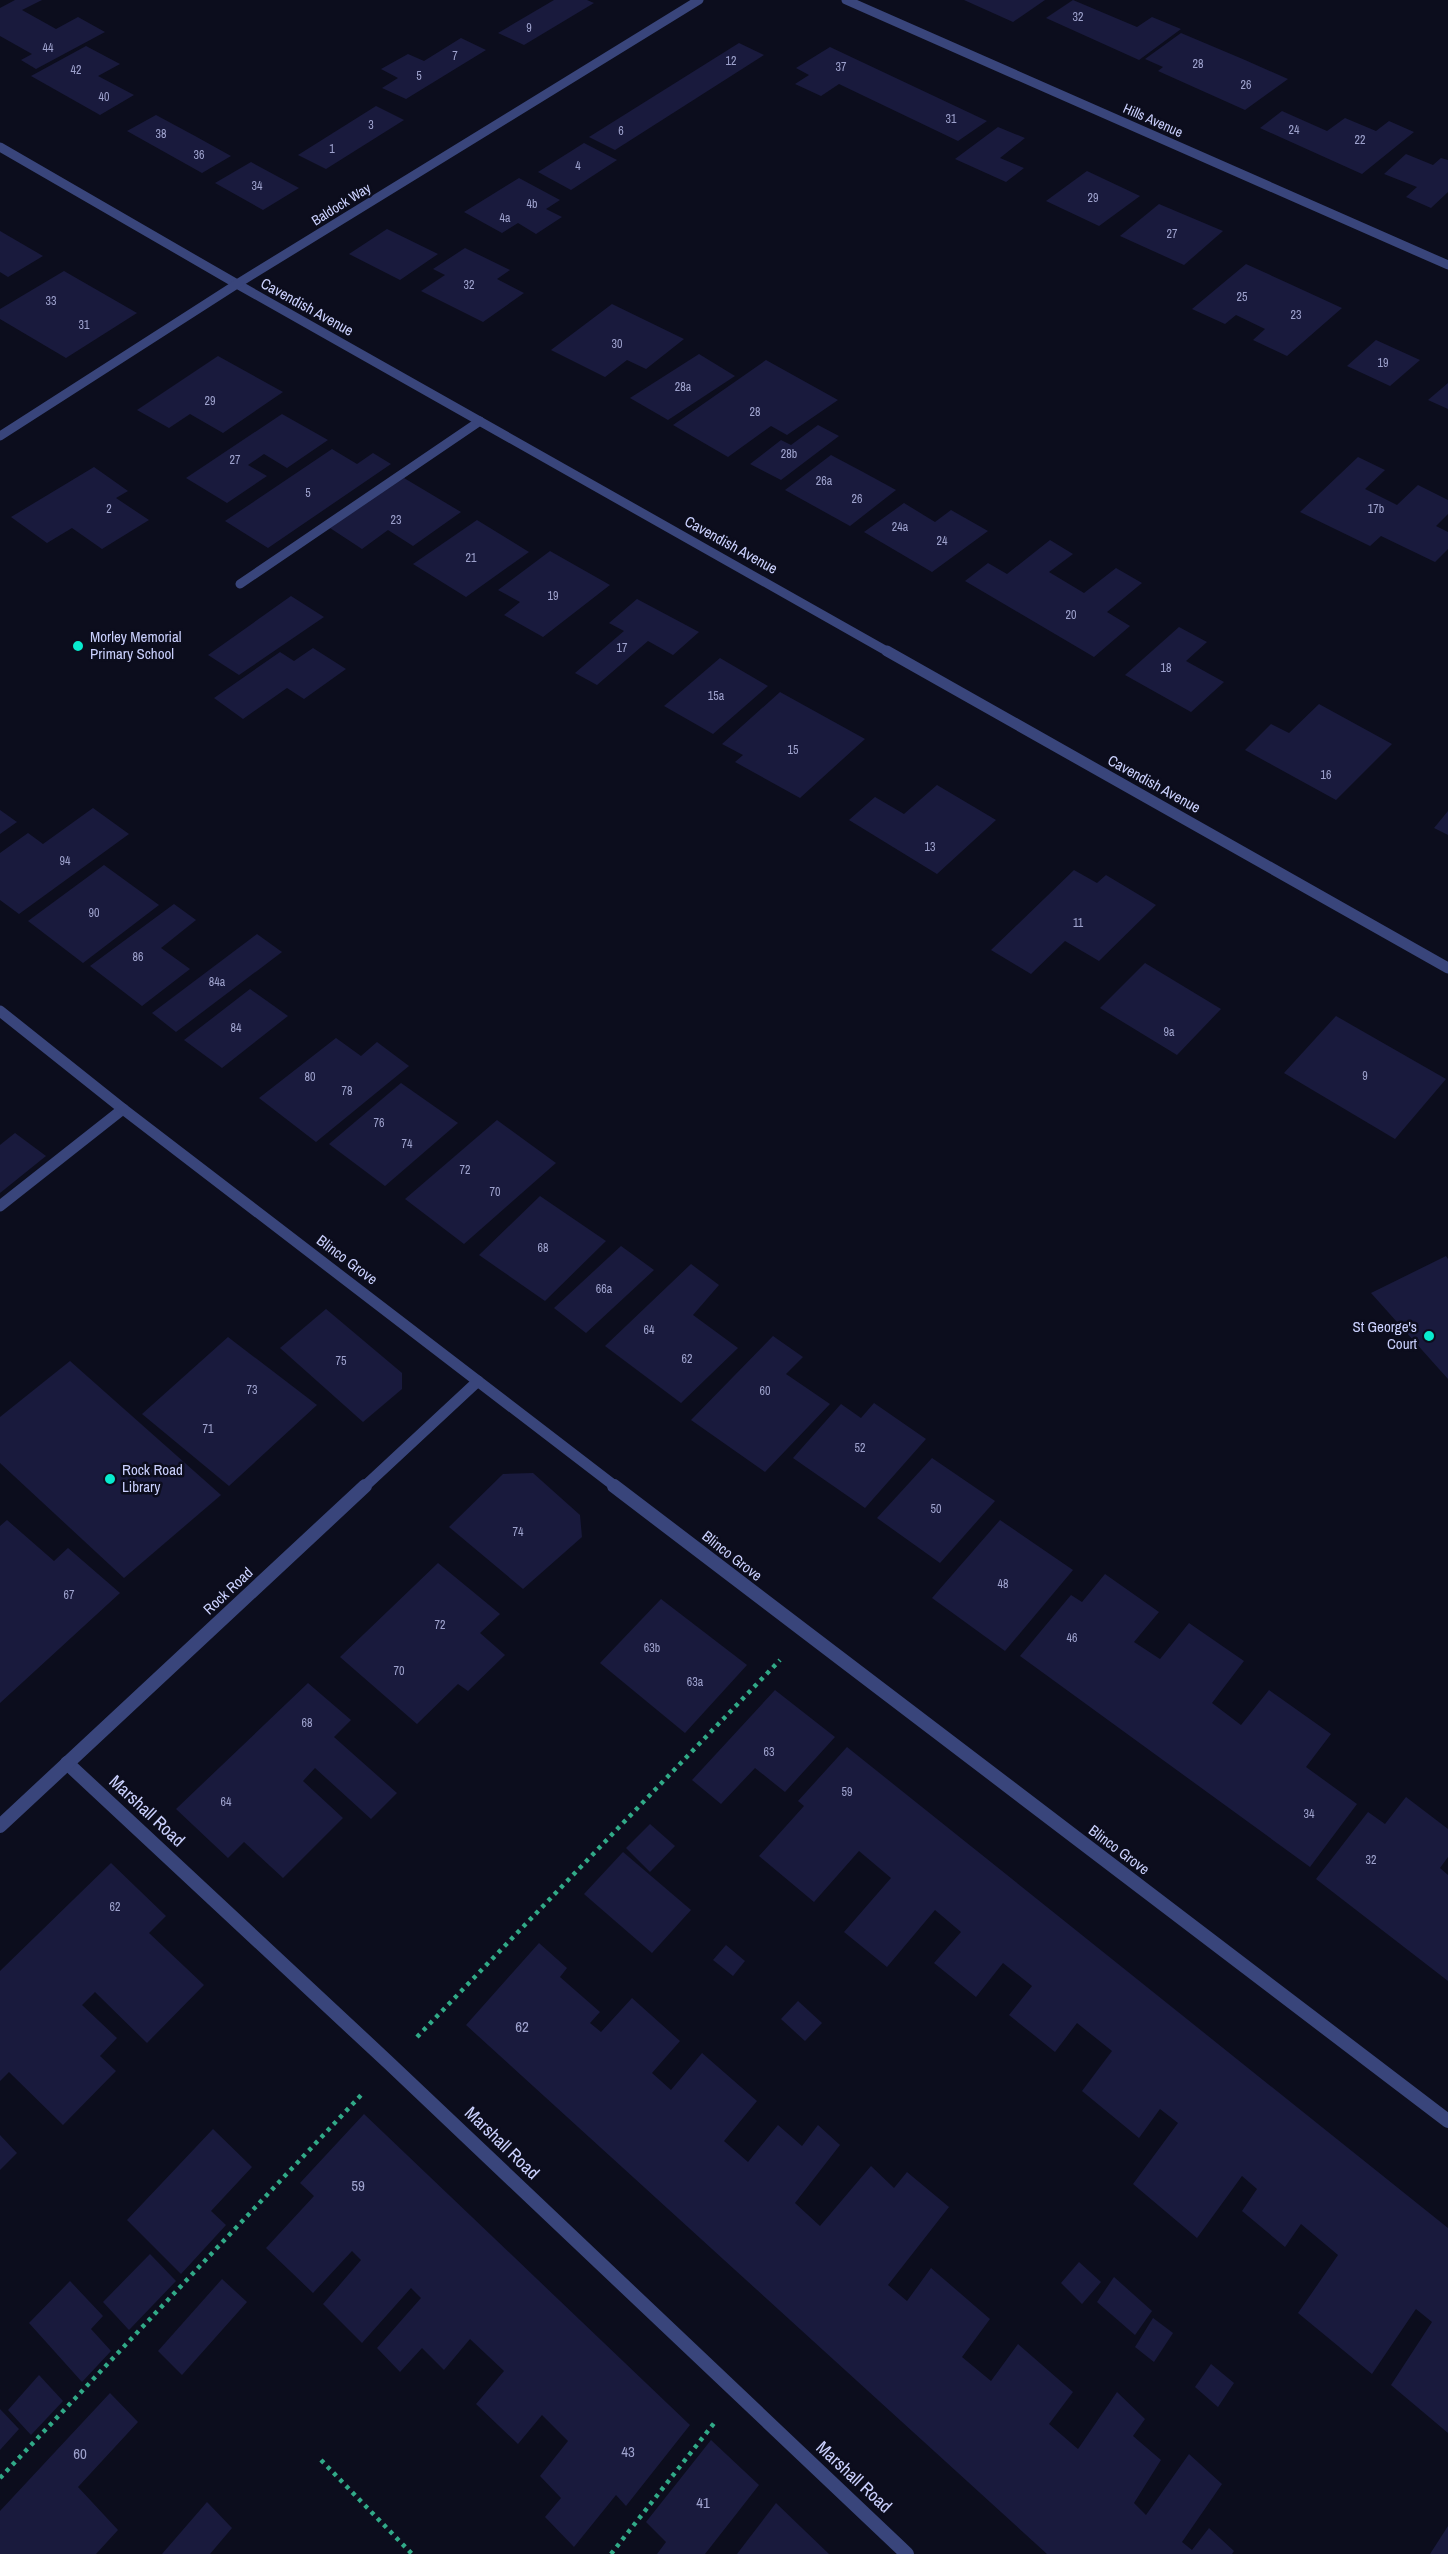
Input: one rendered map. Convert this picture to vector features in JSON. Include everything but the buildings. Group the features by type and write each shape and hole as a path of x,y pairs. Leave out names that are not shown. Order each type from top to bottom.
{"street":[{"name":"Baldock Way","path":"0,436 237,284 699,0"},
{"name":"Hills Avenue","path":"846,0 1448,266"},
{"name":"Cavendish Avenue","path":"0,147 237,284 1448,968"},
{"path":"240,584 480,421"},
{"name":"Blinco Grove","path":"0,1011 123,1109 806,1633 1448,2121"},
{"path":"0,1206 123,1109"},
{"name":"Rock Road","path":"0,1826 478,1381"},
{"name":"Marshall Road","path":"67,1763 390,2064 907,2554"}],"path":[{"path":"0,2478 390,2064 806,1633"},
{"path":"612,2554 737,2394"},
{"path":"321,2460 412,2554"}],"place":[{"name":"Morley Memorial Primary School","path":"78,646"},
{"name":"St George's Court","path":"1429,1336"},
{"name":"Rock Road Library","path":"110,1479"}]}
